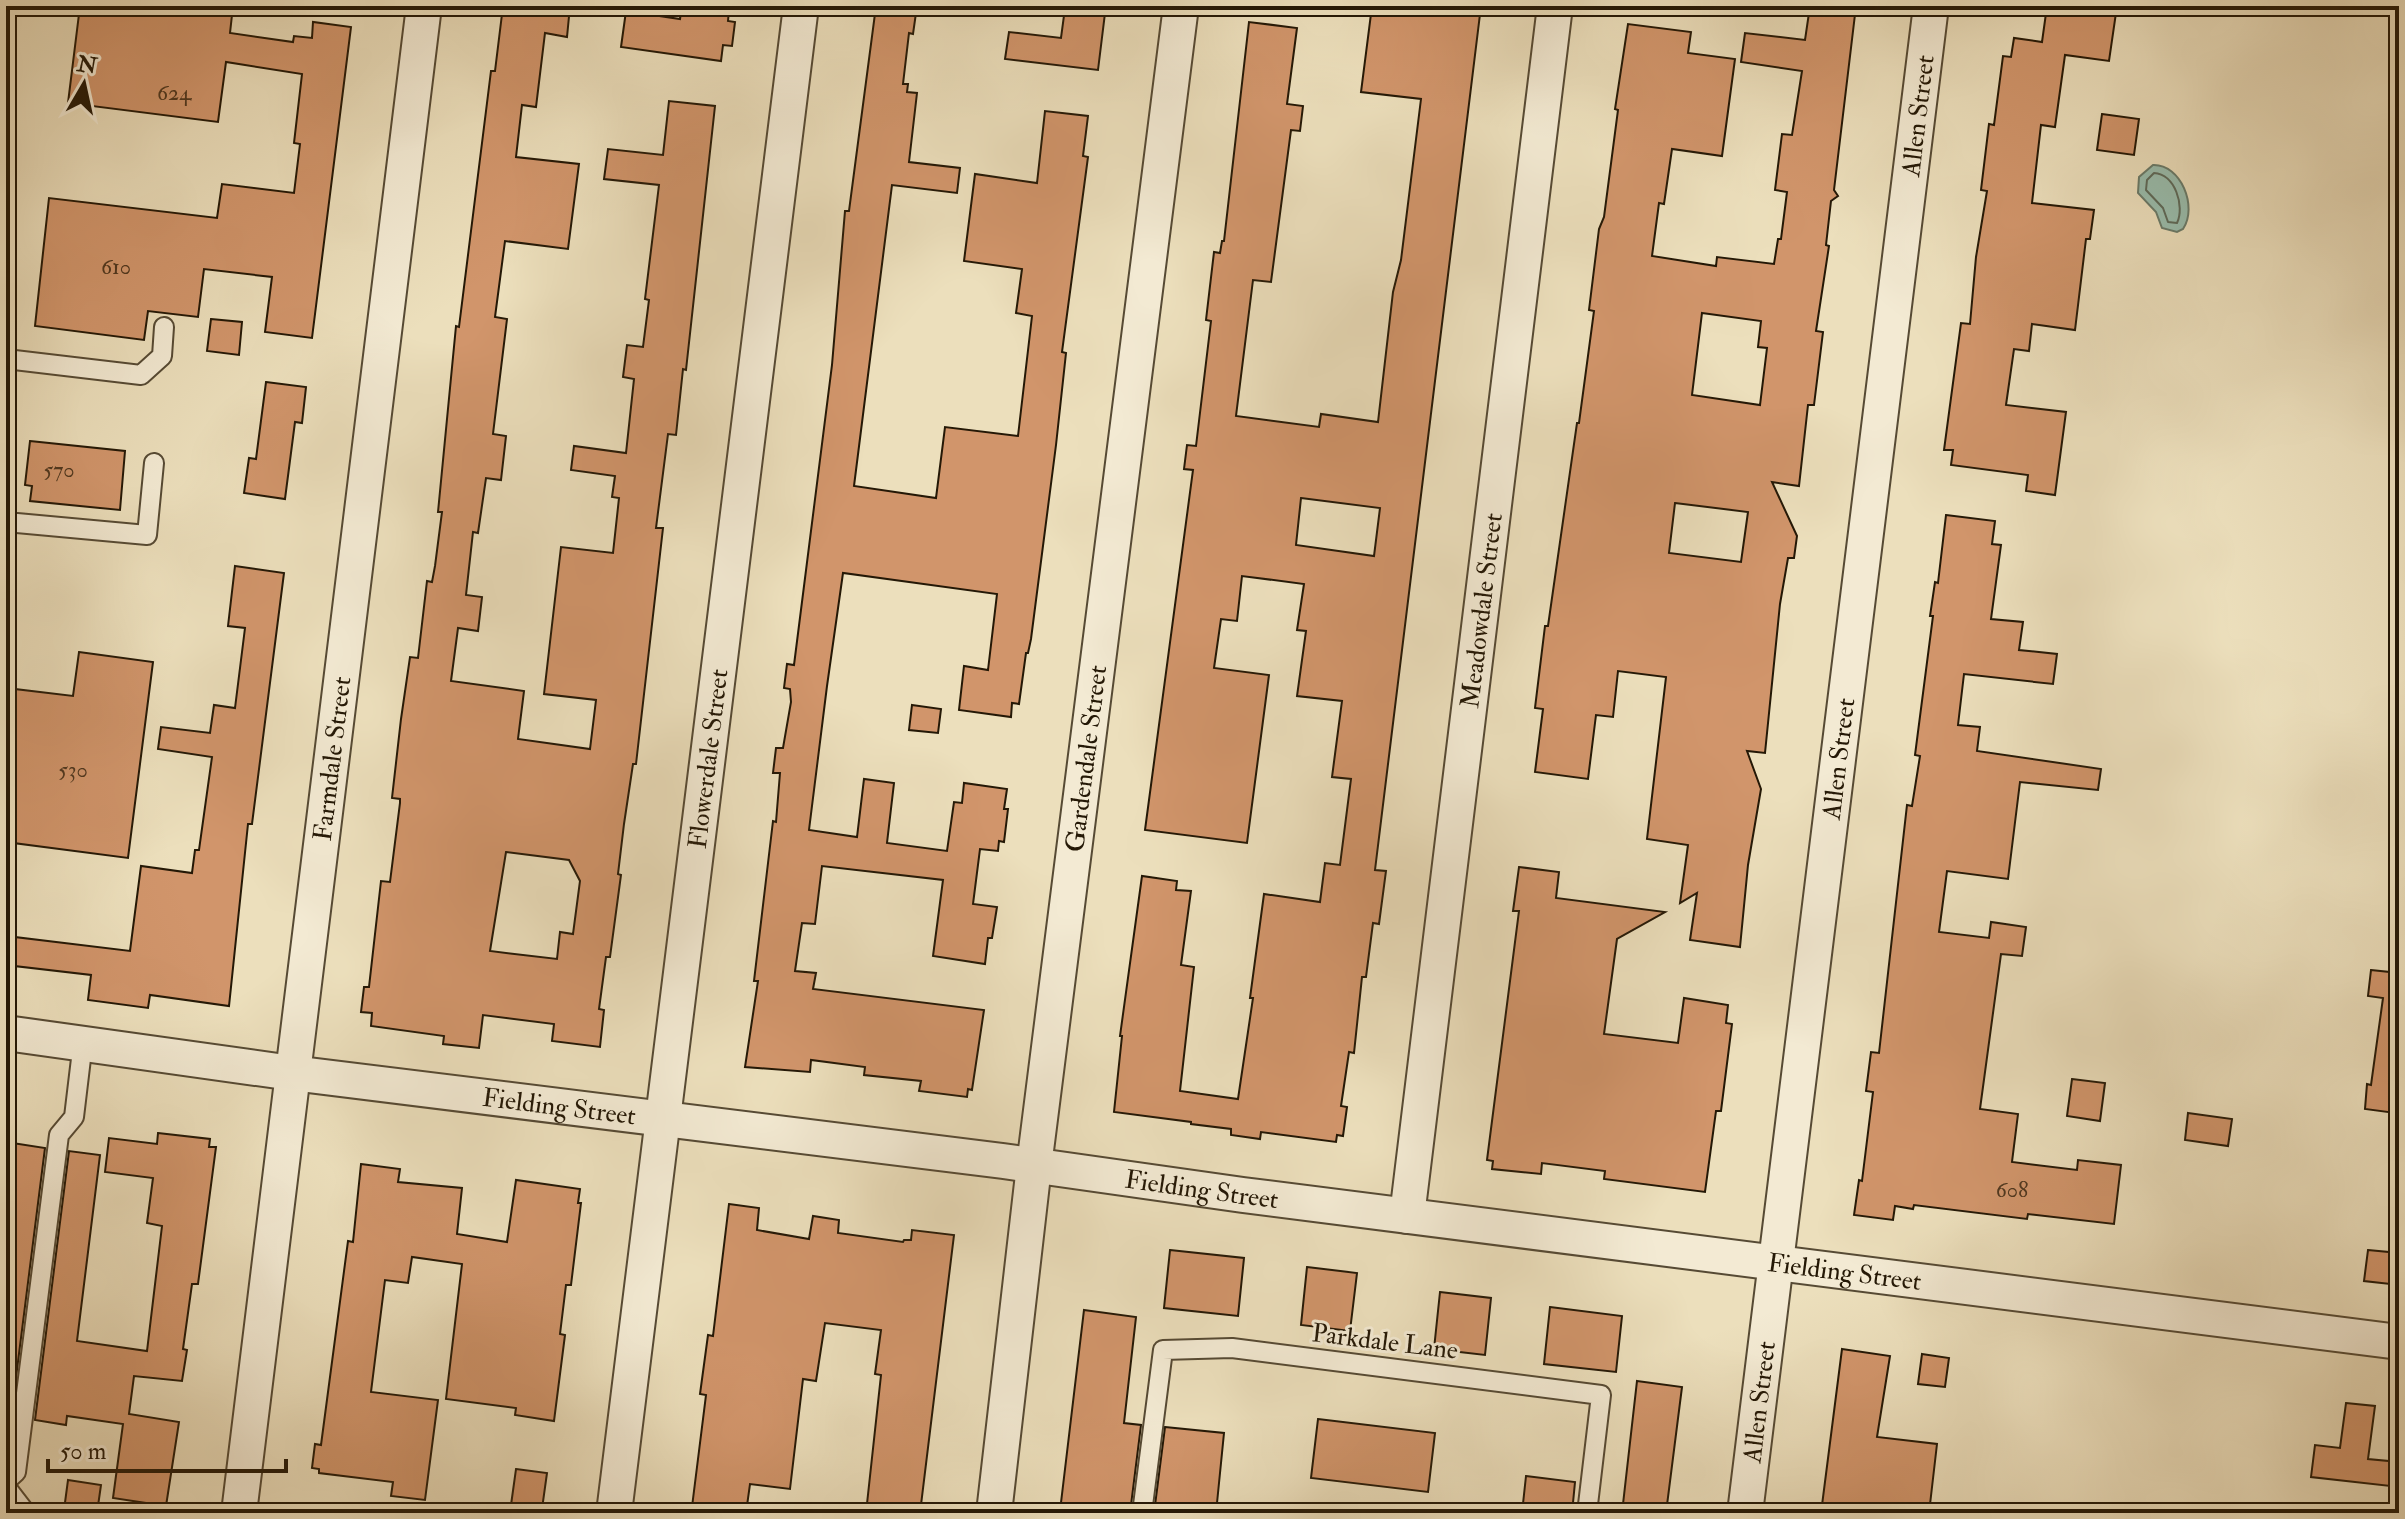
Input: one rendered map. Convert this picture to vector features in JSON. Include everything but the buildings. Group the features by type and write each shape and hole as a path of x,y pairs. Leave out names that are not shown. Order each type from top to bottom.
{"street":[{"name":"Farmdale Street","path":"239,1513 424,6"},
{"name":"Flowerdale Street","path":"614,1513 801,6"},
{"name":"Gardendale Street","path":"994,1513 1034,1166 1181,6"},
{"name":"Meadowdale Street","path":"1407,1216 1555,6"},
{"name":"Allen Street","path":"1745,1513 1931,6"},
{"name":"Fielding Street","path":"6,1033 663,1121 2399,1342"}],"lane":[{"path":"6,359 141,375 162,356 164,327"},
{"path":"6,522 147,535 154,463"},
{"path":"6,1481 16,1472 59,1135 74,1117 83,1042"},
{"name":"Parkdale Lane","path":"1142,1513 1163,1350 1232,1348 1601,1395 1587,1513"},
{"path":"6,1487 26,1513"}],"water":[{"path":"2153,165 2172,171 2184,188 2189,210 2183,229 2177,232 2162,228 2156,212 2138,193 2139,177"}]}
